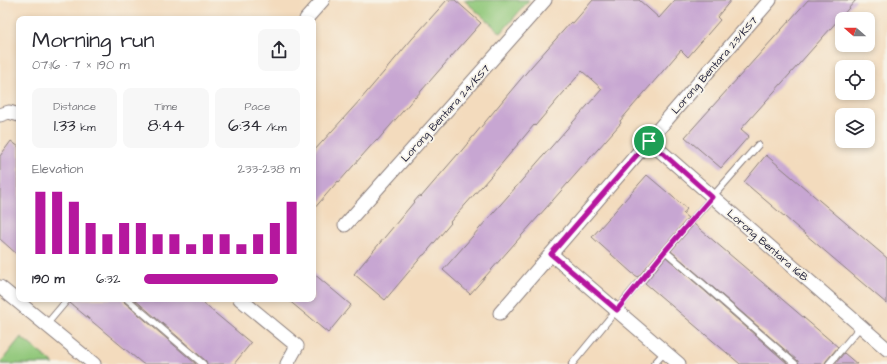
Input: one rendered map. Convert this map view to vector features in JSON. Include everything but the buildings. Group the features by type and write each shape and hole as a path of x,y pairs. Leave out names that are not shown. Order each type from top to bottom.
{"street":[{"path":"309,16 323,0"},
{"name":"Lorong Bentara 24/KS7","path":"345,225 545,0"},
{"name":"Lorong Bentara 23/KS7","path":"500,313 770,0"},
{"path":"0,114 9,112 16,114"},
{"name":"Lorong Bentara 16B","path":"649,141 887,350"},
{"path":"551,254 680,364"},
{"path":"0,287 16,300"},
{"path":"19,302 94,364"},
{"path":"244,302 297,346 287,364"}],"lane":[{"path":"572,364 665,251 758,145"},
{"path":"665,251 794,364"},
{"path":"46,324 65,302"},
{"path":"131,302 203,364"},
{"path":"829,364 861,326"},
{"path":"654,364 665,352"}],"green space":[{"path":"464,0 529,0 501,33"},
{"path":"21,337 54,364 1,364 0,363"}],"route":[{"path":"649,141 712,197 665,251 617,310 551,254 649,141"}]}
